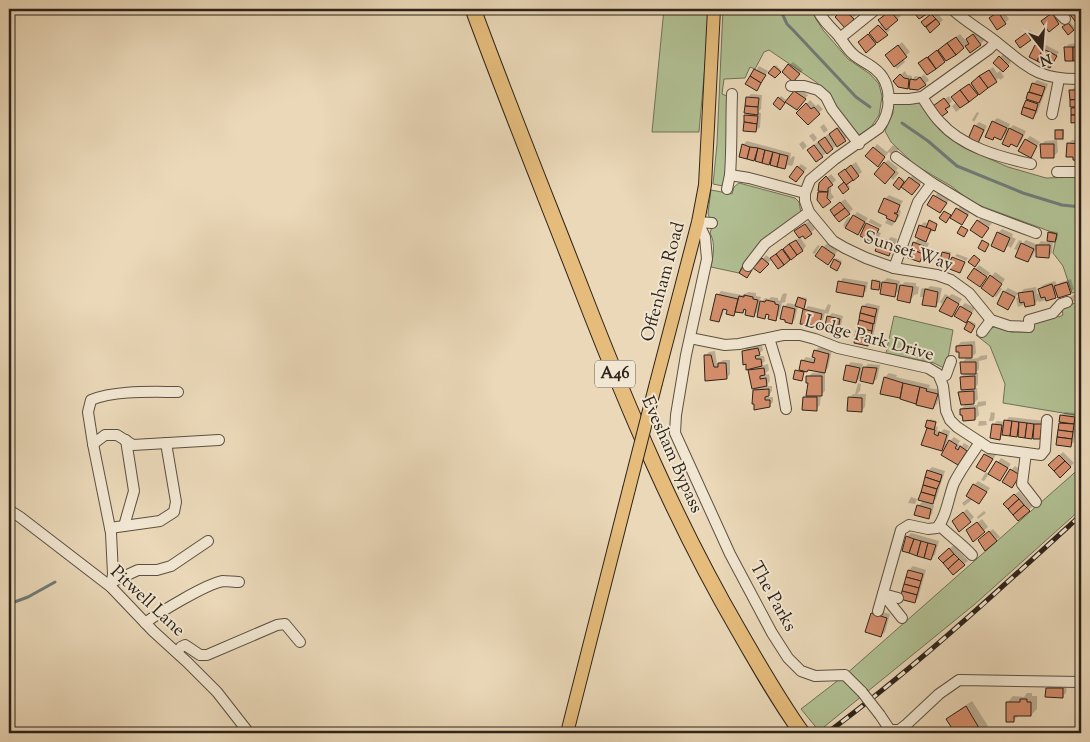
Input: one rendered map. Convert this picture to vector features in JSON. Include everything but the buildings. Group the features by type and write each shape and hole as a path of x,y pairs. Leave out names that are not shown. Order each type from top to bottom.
{"highway":[{"name":"Evesham Bypass","path":"473,9 619,386 669,500 716,592 754,659 798,727"}],"main road":[{"name":"Offenham Road","path":"567,733 698,222 708,162 714,9"}],"street":[{"path":"730,175 749,178 805,193 810,180 872,135 883,123 889,105 888,89 881,74 852,54 826,24 817,9"},
{"path":"840,38 876,9"},
{"path":"952,9 1022,64 1040,74 1059,79 1081,79"},
{"path":"888,99 922,97 989,50 996,42"},
{"path":"1052,114 1059,79"},
{"path":"791,86 804,86 818,90 826,97 832,109 859,144"},
{"path":"727,189 732,143 730,129 732,94"},
{"path":"922,97 939,122 966,143 1008,159 1030,164"},
{"path":"896,157 932,183 980,212 1036,233"},
{"path":"1057,172 1081,172"},
{"path":"894,268 918,202 932,183"},
{"name":"Sunset Way","path":"805,193 805,201 809,212 833,241 866,258 894,268 936,275 951,280 969,293 991,320"},
{"path":"748,266 765,244 809,212"},
{"path":"698,222 712,223"},
{"name":"The Parks","path":"698,222 705,237 707,259 686,355 676,415 675,433 730,554 772,633 788,658 801,670 815,676 845,675 862,692 890,730 899,730 939,694 959,680 1081,682"},
{"path":"982,332 991,320 1008,326 1028,327 1029,320 1058,312 1061,304 1067,302"},
{"name":"Lodge Park Drive","path":"690,338 725,345 782,335 800,335 856,352 928,368 938,374 940,378 943,386 946,411 950,420 957,428 989,448 1041,455 1045,450 1047,420"},
{"path":"769,338 780,374 786,409"},
{"path":"940,378 946,375 951,361"},
{"path":"178,392 136,393 99,397 91,400 88,412 110,528 112,585 138,570 157,570 171,566 208,540"},
{"path":"93,444 105,435 117,436 133,445 219,440"},
{"path":"124,526 134,491 126,440"},
{"path":"878,611 902,530 909,525 928,529 937,528 942,522 947,501 955,482 980,442"},
{"path":"110,528 160,521 174,512 176,502 166,443"},
{"path":"1026,453 1022,484 1036,502"},
{"name":"Pitwell Lane","path":"9,510 112,585 145,623 217,692 249,733"},
{"path":"939,525 972,555"},
{"path":"145,623 209,586 223,581 240,582"},
{"path":"883,594 898,598"},
{"path":"883,594 902,618"},
{"path":"177,652 185,645 200,655 207,655 277,625 284,624 300,642"}],"green space":[{"path":"664,9 710,9 699,132 652,132"},
{"path":"723,9 812,9 823,30 848,59 870,74 879,84 882,97 879,115 871,127 858,136 835,106 831,95 816,82 769,50 764,52 755,69 750,67 745,78 724,79 722,94 727,96 728,99 726,171 723,186 713,184 717,144"},
{"path":"893,98 917,98 949,137 965,148 1008,167 1046,178 1081,177 1081,300 1076,292 1072,293 1063,266 1053,253 1057,234 973,203 951,186 915,165 891,142 885,131 893,113"},
{"path":"739,183 795,198 799,202 801,213 757,247 744,263 739,273 711,267 713,246 710,233 712,227 708,213 711,190 732,194 734,187"},
{"path":"1081,300 1081,416 1003,403 1005,384 990,346 976,335 985,335 991,328 995,327 1011,332 1032,332 1033,323 1059,317 1063,315 1062,309"},
{"path":"894,316 953,330 947,364 944,368 934,363 886,353"},
{"path":"1081,467 1081,509 975,604 819,731 801,709 845,675"}],"waterway":[{"path":"780,9 787,24 856,97 870,107"},
{"path":"902,123 928,141 957,166 1023,193 1062,205 1081,207"},
{"path":"9,604 28,597 55,582"},
{"path":"9,720 17,733"}],"railway":[{"path":"827,733 925,655 1081,515"}]}
